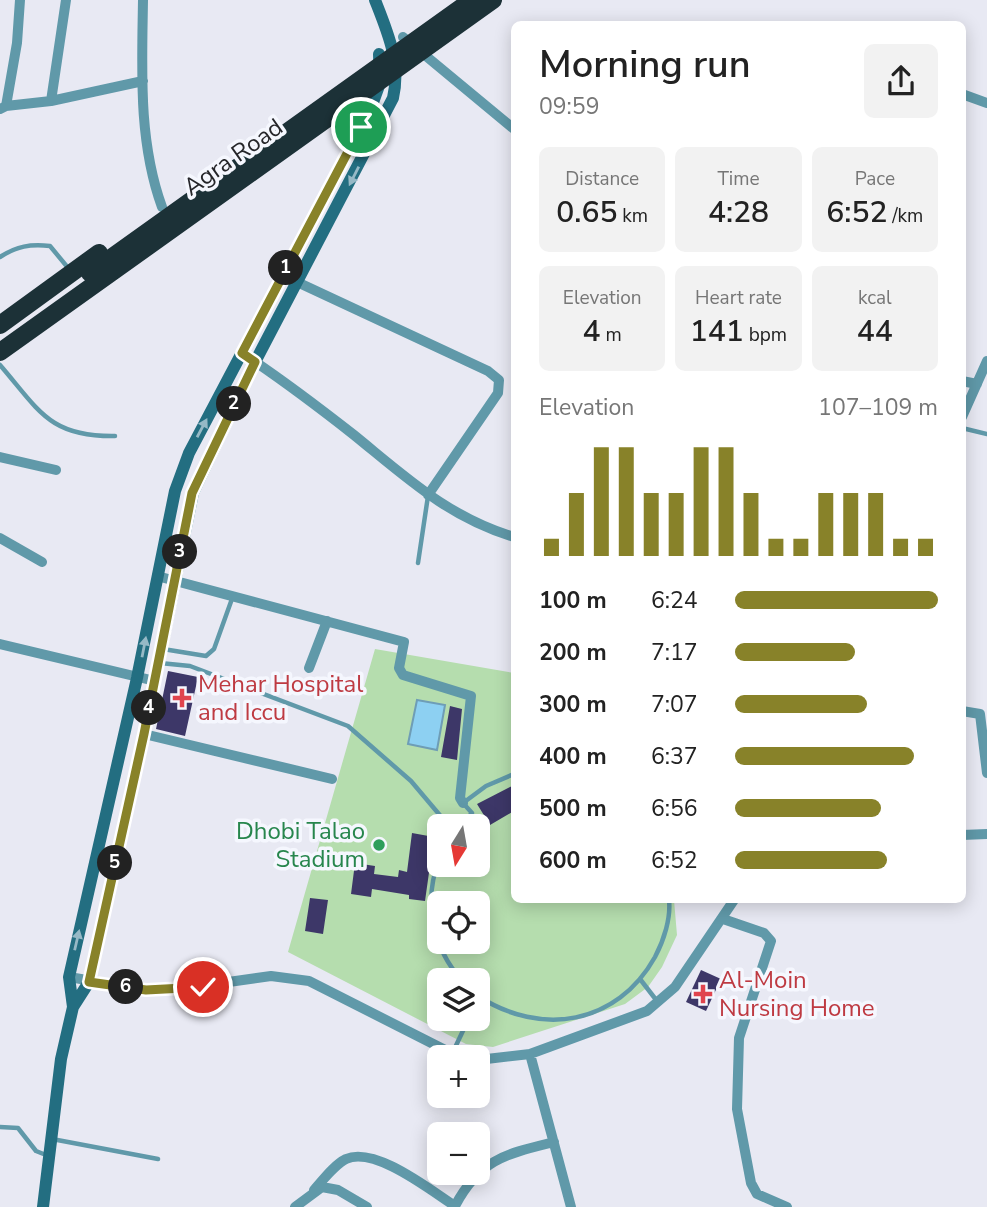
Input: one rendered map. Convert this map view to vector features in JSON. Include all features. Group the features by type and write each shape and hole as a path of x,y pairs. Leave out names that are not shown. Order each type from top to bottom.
{"highway":[{"name":"Agra Road","path":"0,325 456,0"},
{"path":"0,339 472,0"},
{"name":"Agra Road","path":"0,352 493,0"}],"street":[{"path":"20,0 17,43 3,108 143,80"},
{"path":"51,100 66,0"},
{"path":"143,0 143,80 147,152 162,207"},
{"path":"43,1207 61,1059 73,1007 89,982 159,663 192,493 255,362 393,98 396,71 391,45 375,0"},
{"path":"391,45 422,52 511,126"},
{"path":"73,1007 69,977 182,470 371,108 391,45"},
{"path":"966,95 987,103"},
{"path":"282,275 488,371 499,380 498,393 428,495"},
{"path":"242,353 321,410 428,495 465,520 511,536"},
{"path":"966,408 987,361"},
{"path":"966,382 977,384"},
{"path":"0,457 56,470"},
{"path":"0,538 42,562"},
{"path":"158,576 404,642 399,668 403,675 471,696 460,799 463,803"},
{"path":"309,668 327,621"},
{"path":"0,644 155,681"},
{"path":"966,712 980,714 984,721 987,773"},
{"path":"144,734 332,779"},
{"path":"966,835 987,834"},
{"path":"490,1059 530,1054 647,1011 675,987 732,903"},
{"path":"723,919 764,933 771,941 739,1038 737,1109 751,1183 757,1194 787,1207"},
{"path":"69,977 146,990 172,990 271,976 309,981 332,990 434,1045"},
{"path":"530,1054 571,1207"},
{"path":"295,1207 342,1161 356,1156 380,1160 455,1206 467,1184 497,1159 554,1142"},
{"path":"314,1190 330,1187 367,1207"}],"lane":[{"path":"0,257 13,249 32,244 50,246 72,273"},
{"path":"0,365 45,417 60,428 86,436 115,436"},
{"path":"966,429 987,434"},
{"path":"418,563 428,495"},
{"path":"161,649 206,656 214,649 234,595"},
{"path":"159,663 190,666 348,726 411,781 439,814"},
{"path":"471,814 463,803 486,786 511,775"},
{"path":"436,877 431,901 436,937 452,968"},
{"path":"490,1004 511,1014 548,1021 584,1016 618,1001 640,979 662,944 668,903"},
{"path":"640,979 658,1002"},
{"path":"0,1126 18,1128 36,1151 48,1156"},
{"path":"51,1139 158,1159"}],"green space":[{"name":"Dhobi Talao Stadium","path":"375,649 511,672 511,903 674,903 677,935 662,967 648,987 625,1004 493,1047 466,1044 441,1031 490,1031 490,968 427,968 427,1024 288,952"}],"water":[{"path":"417,700 445,705 437,750 408,744"}],"building":[{"path":"168,671 198,677 185,736 156,729"},
{"path":"450,706 462,709 457,760 441,757"},
{"path":"511,787 511,813 490,825 490,814 483,814 477,804"},
{"path":"412,833 427,836 428,877 425,901 409,899 409,895 372,889 371,897 351,894 355,863 375,866 374,874 398,877 399,870 407,872"},
{"path":"310,898 328,900 323,934 305,931"},
{"path":"701,970 721,979 706,1011 686,1002"}],"place":[{"name":"Mehar Hospital and Iccu","path":"182,698"},
{"name":"Dhobi Talao Stadium","path":"379,845"},
{"name":"Al-Moin Nursing Home","path":"703,994"}],"route":[{"path":"203,987 146,990 89,982 159,663 192,493 255,362 242,353 361,127"}]}
